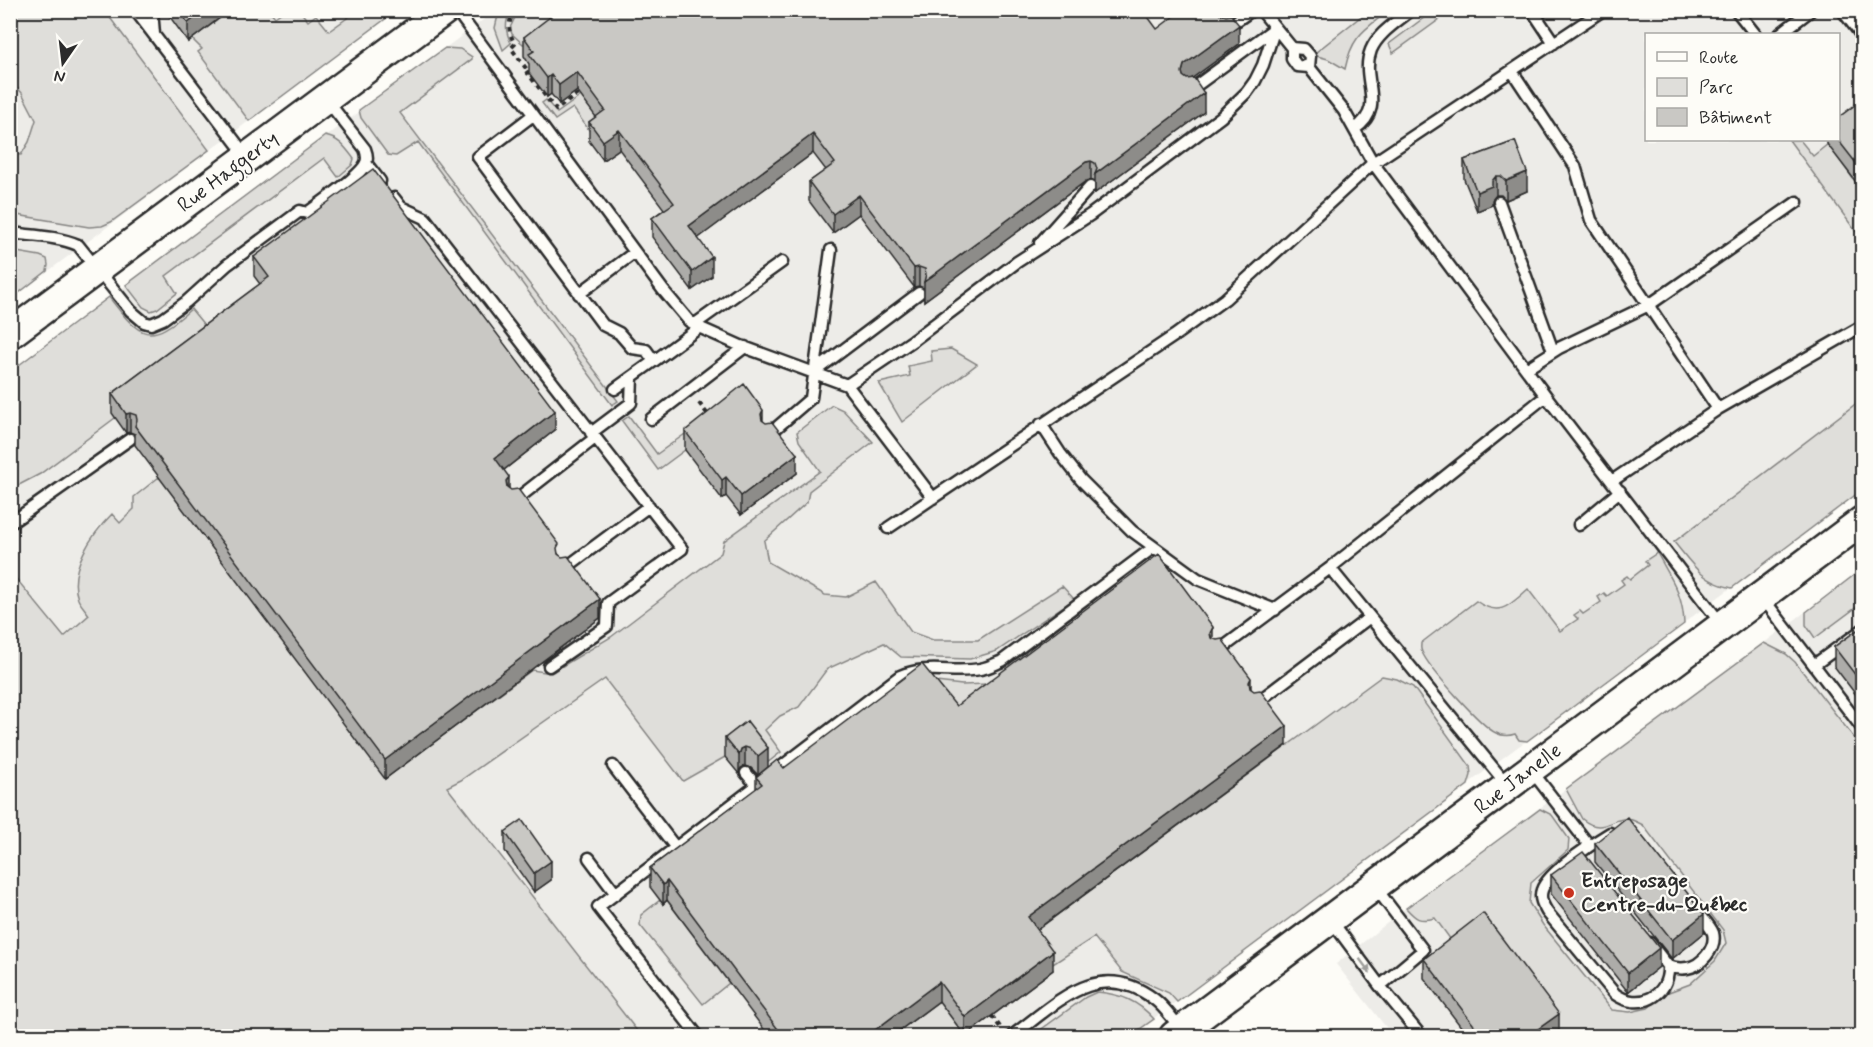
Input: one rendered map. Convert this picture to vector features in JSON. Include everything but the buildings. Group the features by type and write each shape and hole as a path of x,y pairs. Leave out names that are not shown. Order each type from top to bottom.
{"main road":[{"name":"Rue Haggerty","path":"10,334 445,10"},
{"name":"Rue Janelle","path":"1178,1033 1863,521"}],"lane":[{"path":"135,10 248,157"},
{"path":"152,10 154,35"},
{"path":"456,10 676,308 697,326 847,386 933,498"},
{"path":"1227,28 1252,10"},
{"path":"1261,10 1292,48 1304,49 1310,56 1309,67 1344,111 1373,163 1546,396 1722,626"},
{"path":"1355,129 1363,123 1372,107 1368,72 1371,51 1380,37 1411,10"},
{"path":"1532,10 1554,43"},
{"path":"888,528 1225,299 1373,163 1603,10"},
{"path":"1736,10 1754,33"},
{"path":"1781,33 1811,10"},
{"path":"1842,10 1863,36"},
{"path":"1189,91 1275,28"},
{"path":"847,386 915,339 1029,254 1090,216 1221,117 1255,81 1263,65 1275,28"},
{"path":"1512,71 1575,166 1591,220 1718,409"},
{"path":"10,233 69,241 81,249 139,318 151,324 157,322 186,302 227,265 300,211 307,213 351,179 366,163 365,149 326,99"},
{"path":"533,115 478,157 603,325 619,333 632,348 646,350 654,360"},
{"path":"366,163 401,207 425,218 682,549 608,603 607,626 549,666"},
{"path":"1029,254 1090,187"},
{"path":"1499,202 1553,351"},
{"path":"1526,369 1553,351 1649,305 1797,202"},
{"path":"768,435 812,398 831,250"},
{"path":"579,294 634,252"},
{"path":"615,389 782,262"},
{"path":"814,372 919,293"},
{"path":"1612,481 1718,409 1863,326"},
{"path":"651,419 745,347"},
{"path":"513,502 632,403 632,377"},
{"path":"1217,652 1330,568 1546,396"},
{"path":"1041,424 1081,480 1132,531 1176,564 1210,585 1275,610"},
{"path":"10,521 12,522 130,439"},
{"path":"1579,525 1620,491"},
{"path":"564,569 649,506"},
{"path":"698,1036 598,907 900,676 923,669 979,670 1002,661 1154,547"},
{"path":"1330,568 1508,787"},
{"path":"1762,597 1863,728"},
{"path":"1256,703 1370,617"},
{"path":"1814,665 1863,630"},
{"path":"613,766 676,848"},
{"path":"1531,770 1589,845"},
{"path":"746,772 757,786"},
{"path":"1623,827 1589,845 1552,876 1542,889 1541,897 1547,912 1615,994 1628,1002 1644,1001 1653,996 1666,981 1668,966"},
{"path":"1579,854 1588,866"},
{"path":"589,858 616,894"},
{"path":"1374,887 1423,950 1380,986"},
{"path":"1645,937 1668,966 1688,968 1707,956 1713,943 1711,930 1690,901"},
{"path":"1330,919 1421,1036"},
{"path":"1012,1036 1068,995 1091,984 1103,982 1132,988 1155,999 1178,1033"}],"path":[{"path":"515,10 508,24 515,44 511,48 556,110 579,93"},
{"path":"709,416 712,421"}],"shaded area":[{"path":"11,11 396,11 11,299"},
{"path":"495,11 1862,11 1862,490 1130,1036 641,1036 446,787 334,816 113,514 98,527 86,547 89,615 64,637 11,571 11,371"},
{"path":"1862,569 1862,748 1795,662 1786,654 1764,643"},
{"path":"1594,768 1643,825 1723,930 1726,943 1715,961 1690,984 1666,993 1648,1008 1630,1012 1612,1010 1596,1036 1393,1036 1336,964 1406,908"}],"green space":[{"path":"11,10 105,11 209,150 111,222 102,226 89,227 11,214 11,154 21,155 29,142 36,120 22,93 11,81"},
{"path":"1369,10 1388,11 1355,41 1345,69 1328,59 1317,56 1315,53"},
{"path":"230,11 270,11 275,17 281,11 300,11 308,21 316,15 329,31 357,11 396,11 249,121 198,52 202,49 192,39"},
{"path":"499,11 510,11 506,27 511,43 503,50 495,28"},
{"path":"518,11 585,11 541,44 523,44 512,34 510,28"},
{"path":"1433,11 1451,11 1393,53 1389,44"},
{"path":"445,48 460,49 472,59 400,113 618,401 612,405 418,142 396,156 388,155 361,118 359,110"},
{"path":"581,96 606,129 594,137 573,108 555,120 542,103 546,100 557,113"},
{"path":"325,136 335,139 345,147 354,159 352,165 338,177 324,158 166,276 177,293 157,309 151,311 143,307 126,285"},
{"path":"1790,141 1801,141 1813,156 1828,144 1862,191 1862,240"},
{"path":"11,251 40,256 47,259 48,265 47,271 11,299"},
{"path":"109,297 129,322 146,333 155,333 165,329 191,309 214,337 115,418 40,474 19,485 11,486 11,371"},
{"path":"951,349 977,364 902,422 879,383 910,376 908,366 932,361 931,351"},
{"path":"1862,399 1862,490 1732,588 1705,577 1692,565 1674,542"},
{"path":"832,405 843,410 873,442 809,491 807,502 764,541 768,562 825,595 846,597 876,582 911,632 933,640 978,640 1062,586 1074,599 997,651 970,659 901,657 884,643 827,669 799,707 780,716 765,730 781,752 766,764 747,740 725,757 683,781 605,679 461,780 447,787 641,1036 11,1036 10,571 64,637 89,615 79,601 76,576 90,541 112,514 120,523 134,509 134,497 159,477 385,778 532,670 551,673 611,637 721,553 724,541 820,471 799,441 797,432"},
{"path":"629,416 657,454 706,419 713,429 658,470 622,421"},
{"path":"1657,553 1679,595 1684,624 1527,741 1519,740 1515,734 1501,735 1489,728 1444,683 1421,651 1421,643 1476,601 1492,609 1498,609 1510,604 1528,589 1560,631 1578,619 1574,615 1580,611 1583,614 1601,602 1598,597 1604,593 1607,596 1624,584 1621,580 1627,576 1630,579 1648,565 1645,561"},
{"path":"1862,569 1862,603 1815,638 1806,625 1806,612"},
{"path":"1764,643 1786,654 1795,662 1862,748 1862,1036 1554,1036 1456,947 1435,918 1418,919 1406,908 1540,809 1552,815 1569,839 1568,850 1531,883 1529,903 1543,925 1612,1010 1630,1012 1648,1008 1666,993 1690,984 1715,961 1726,943 1723,930 1643,825 1631,819 1617,820 1602,826 1589,824 1582,819 1566,789"},
{"path":"1382,676 1397,679 1413,687 1470,766 1471,775 1468,785 1177,1002 1169,993 1122,972 1094,937 1050,966 1028,936"},
{"path":"936,682 962,685 985,684 956,707"},
{"path":"660,900 663,904 667,900 729,983 703,1004 640,925 641,915"},
{"path":"1097,992 1128,1000 1142,1007 1154,1019 1130,1036 1032,1036 1086,997"},
{"path":"939,1001 962,1032 956,1036 892,1036"}],"place":[{"name":"Entreposage Centre-du-Québec","path":"1569,893"}]}
